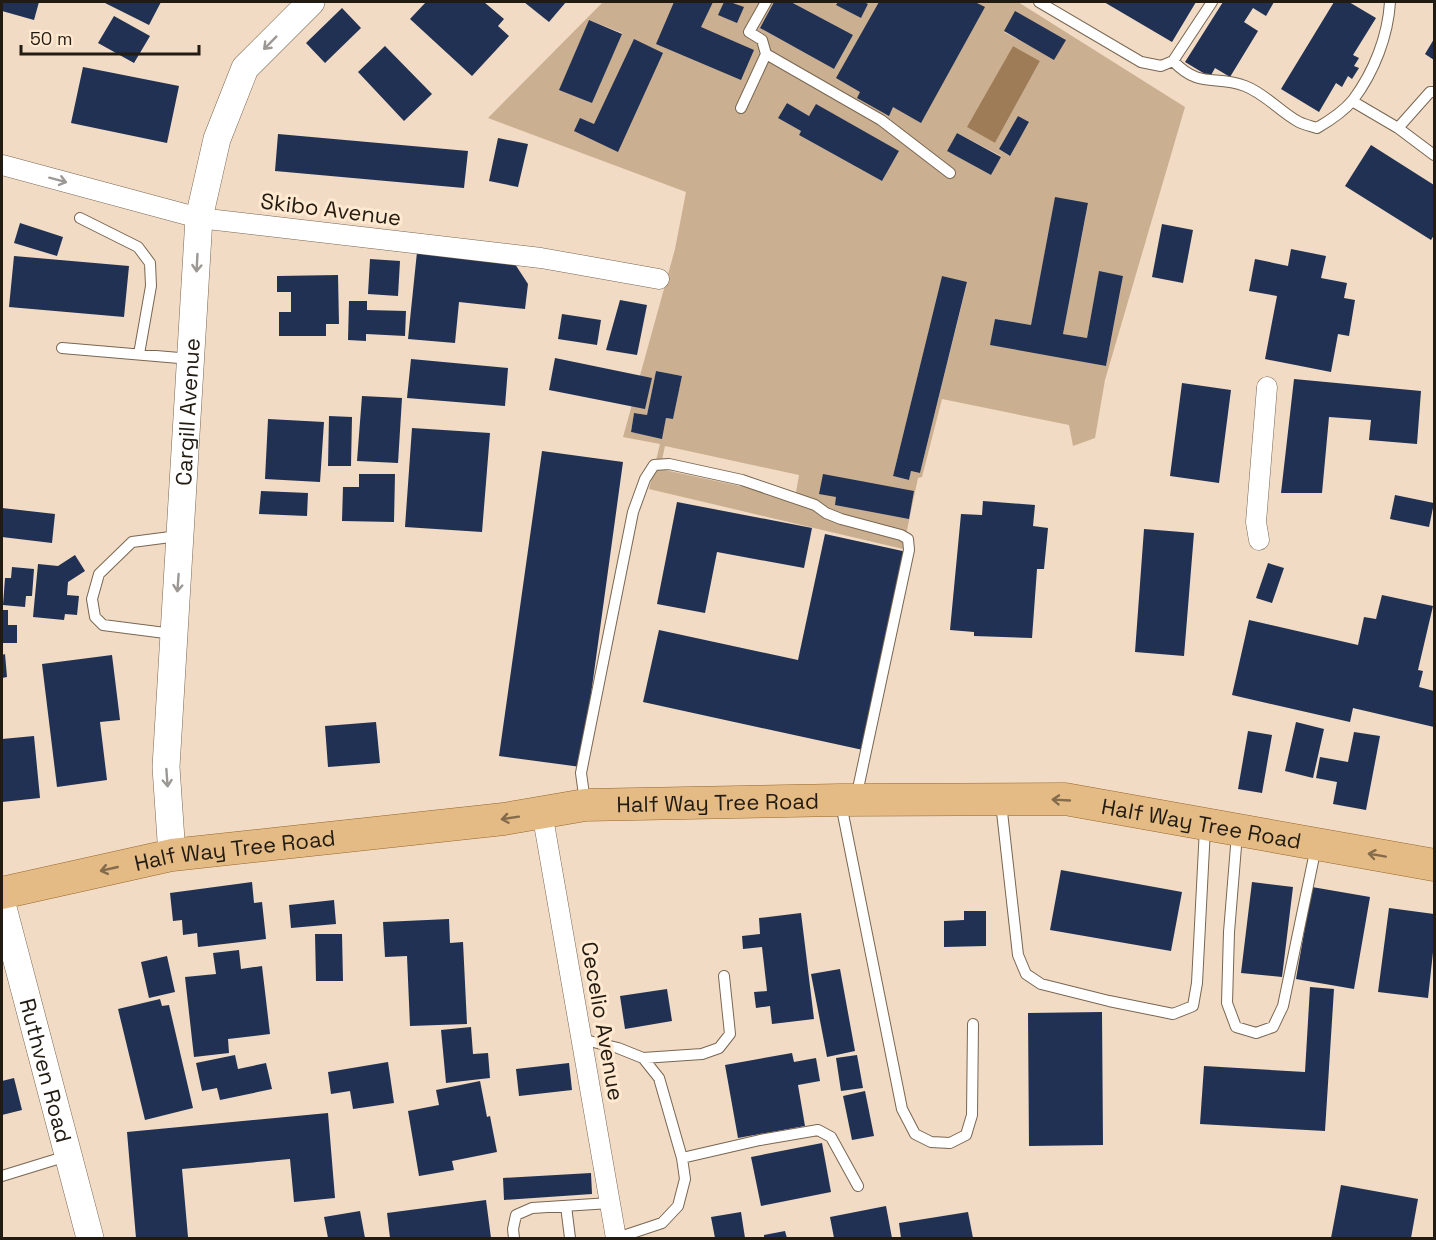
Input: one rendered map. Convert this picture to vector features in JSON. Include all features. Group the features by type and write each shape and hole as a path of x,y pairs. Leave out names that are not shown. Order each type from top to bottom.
{"main road":[{"name":"Cargill Avenue","path":"172,855 166,767 199,218 217,139 245,68 311,2"},
{"name":"Half Way Tree Road","path":"2,893 172,855 474,822 585,805 848,800 1065,800 1434,866"},
{"name":"Ruthven Road","path":"2,903 90,1239"}],"street":[{"name":"Skibo Avenue","path":"2,165 199,218 541,258 659,279"},
{"path":"1260,540 1256,522 1267,387"},
{"name":"Cecelio Avenue","path":"542,813 616,1239"}],"lane":[{"path":"741,108 766,54 762,40 749,32 766,2"},
{"path":"1039,2 1141,62 1161,66 1173,61 1212,2"},
{"path":"1173,61 1184,73 1197,78 1243,85 1263,95 1298,121 1317,128 1352,102 1372,67 1389,21 1390,2"},
{"path":"766,54 881,120 951,173"},
{"path":"1398,128 1430,92 1434,92"},
{"path":"1352,102 1398,128 1434,154"},
{"path":"80,218 138,247 150,263 151,286 139,354"},
{"path":"62,348 191,359"},
{"path":"585,805 581,773 633,512 645,479 654,465 669,464 742,480 815,505 833,516 901,535 908,539 909,550 848,800 903,1109 915,1134 931,1142 950,1143 966,1135 972,1115 973,1024"},
{"path":"175,635 103,625 95,617 92,599 99,574 132,542 181,536"},
{"path":"1000,800 1018,955 1026,974 1041,984 1173,1014 1193,1006 1197,983 1205,825"},
{"path":"1237,830 1228,932 1227,1003 1236,1027 1256,1033 1273,1027 1283,1006 1317,844"},
{"path":"581,1039 618,1048 643,1058 702,1054 719,1048 730,1034 724,976"},
{"path":"616,1239 662,1223 678,1206 686,1179 659,1078 643,1058"},
{"path":"682,1158 760,1140 818,1130 831,1137 858,1186"},
{"path":"2,1176 69,1156"},
{"path":"514,1239 513,1229 516,1215 532,1208 610,1203"},
{"path":"566,1206 570,1239"}],"shaded area":[{"path":"603,2 774,2 760,28 834,69 853,35 791,2 838,2 837,5 861,18 868,4 864,2 1018,2 1185,107 1105,380 1095,438 1073,446 1069,425 942,399 922,477 918,478 903,549 649,489 660,444 623,437 675,249 686,192 488,118","holes":["1015,12 1065,39 1054,59 1004,32","589,20 622,33 592,103 560,89","1013,46 1040,61 995,143 968,127","787,103 809,116 816,105 899,151 882,181 799,135 801,131 778,118","1018,116 1029,123 1009,156 999,149","957,133 1001,156 991,175 947,151","1055,198 1088,204 1063,334 1087,338 1099,272 1123,276 1106,366 991,344 995,319 1031,325","942,276 967,283 920,473 911,471 909,480 893,476","656,371 682,376 673,419 666,418 662,438 631,432 634,413 647,415","665,446 799,475 795,498 660,469"]},
{"path":"1013,46 1040,61 995,143 967,127"}],"building":[{"path":"2,2 39,2 34,20 2,11"},
{"path":"103,2 161,2 149,25"},
{"path":"426,2 484,2 504,19 498,26 509,36 472,76 410,19"},
{"path":"524,2 566,2 549,22"},
{"path":"674,2 713,2 701,27 754,50 741,80 656,44"},
{"path":"724,2 744,7 737,23 718,15"},
{"path":"774,2 791,2 853,35 834,69 760,28"},
{"path":"838,2 868,4 861,18 836,5"},
{"path":"879,2 975,2 985,7 921,123 893,107 889,116 857,98 860,92 836,78"},
{"path":"1104,2 1196,2 1172,42"},
{"path":"1223,2 1274,2 1266,16 1253,8 1244,22 1258,31 1230,77 1215,68 1210,77 1185,62"},
{"path":"1334,2 1349,2 1376,18 1353,55 1359,58 1354,66 1359,68 1352,79 1348,76 1342,87 1336,83 1319,112 1281,89"},
{"path":"342,8 361,28 325,63 306,43"},
{"path":"1015,11 1066,40 1054,60 1004,31"},
{"path":"114,16 150,36 134,63 98,43"},
{"path":"589,20 622,34 592,103 559,90"},
{"path":"634,39 663,53 618,152 574,131 580,118 594,124"},
{"path":"1434,39 1434,60 1425,54"},
{"path":"385,46 432,94 404,121 358,72"},
{"path":"83,67 179,86 167,143 71,123"},
{"path":"787,103 809,116 816,104 899,151 882,181 799,135 801,131 778,118"},
{"path":"1018,116 1029,122 1010,156 999,149"},
{"path":"957,133 1001,157 991,175 947,151"},
{"path":"278,134 468,151 464,188 275,171"},
{"path":"498,138 528,144 518,187 489,181"},
{"path":"1371,145 1434,185 1434,235 1431,240 1345,186"},
{"path":"1055,197 1088,203 1063,334 1087,338 1099,271 1123,276 1106,366 990,345 995,319 1031,325"},
{"path":"20,223 63,237 57,256 14,243"},
{"path":"1162,224 1193,230 1183,283 1152,277"},
{"path":"1291,249 1326,256 1321,278 1347,283 1344,298 1355,300 1349,336 1338,334 1331,372 1265,359 1277,296 1249,291 1255,259 1288,266"},
{"path":"417,252 513,261 528,284 525,309 459,302 455,343 408,339"},
{"path":"14,256 129,266 124,317 9,307"},
{"path":"370,259 400,261 398,296 368,294"},
{"path":"338,275 339,324 326,324 326,336 279,336 279,312 291,312 291,292 277,292 277,276"},
{"path":"942,276 967,282 920,473 911,471 909,480 893,476"},
{"path":"620,300 647,305 637,355 606,350"},
{"path":"349,301 367,301 367,310 406,311 405,336 366,334 366,341 348,340"},
{"path":"562,314 601,320 597,345 558,339"},
{"path":"555,358 652,378 645,409 549,390"},
{"path":"411,359 508,368 505,406 407,398"},
{"path":"656,371 682,376 673,419 666,418 662,439 631,432 634,413 647,415"},
{"path":"1294,379 1421,391 1417,444 1369,440 1371,420 1329,417 1322,493 1281,493"},
{"path":"1182,383 1231,390 1219,483 1170,476"},
{"path":"362,396 402,398 398,463 357,461"},
{"path":"329,416 352,417 351,466 328,466"},
{"path":"268,419 324,422 320,482 265,479"},
{"path":"412,428 490,433 482,532 405,527"},
{"path":"542,451 623,462 581,767 499,756"},
{"path":"359,474 395,474 394,522 342,521 343,487 359,487"},
{"path":"823,474 914,491 909,519 835,505 836,497 819,494"},
{"path":"261,491 308,493 307,516 259,514"},
{"path":"1395,495 1434,503 1429,527 1390,519"},
{"path":"983,501 1035,505 1033,526 1048,528 1044,569 1037,569 1032,638 974,636 974,632 950,630 961,514 982,515"},
{"path":"677,502 812,528 804,568 717,552 705,613 657,604"},
{"path":"2,508 55,514 52,543 2,537"},
{"path":"1144,529 1194,533 1184,656 1135,652"},
{"path":"825,534 907,552 863,750 643,702 659,630 798,660"},
{"path":"75,555 85,571 68,582 67,595 79,596 77,615 65,614 64,620 33,617 38,564 58,566"},
{"path":"1268,563 1284,568 1272,603 1256,598"},
{"path":"12,567 34,569 32,596 26,596 25,607 3,605 5,578 11,578"},
{"path":"1382,595 1433,606 1418,670 1423,671 1419,687 1434,691 1434,727 1353,708 1350,722 1232,695 1249,620 1358,645 1364,617 1376,619"},
{"path":"2,610 8,610 8,625 17,625 17,643 2,643"},
{"path":"5,654 7,677 2,678 2,655"},
{"path":"112,655 120,720 100,722 107,780 57,787 42,664"},
{"path":"376,722 380,763 328,767 325,726"},
{"path":"1296,722 1324,729 1313,778 1285,771"},
{"path":"1248,731 1272,735 1262,793 1238,789"},
{"path":"1354,732 1380,736 1366,810 1333,804 1337,782 1316,778 1320,757 1348,762"},
{"path":"34,736 40,798 2,802 2,739"},
{"path":"1061,870 1182,892 1171,951 1050,930"},
{"path":"252,882 254,903 262,902 266,939 198,947 197,933 183,935 182,920 173,921 170,893"},
{"path":"1252,882 1293,887 1282,977 1241,973"},
{"path":"1312,887 1370,897 1354,989 1296,979"},
{"path":"334,900 336,924 291,928 289,905"},
{"path":"1389,908 1434,914 1434,943 1428,998 1378,992"},
{"path":"964,911 986,911 986,946 944,947 944,921 964,920"},
{"path":"801,913 814,1019 772,1024 770,1006 756,1008 754,992 767,991 762,947 743,949 742,936 760,934 759,918"},
{"path":"449,919 450,943 463,942 467,1024 410,1026 407,956 385,957 383,922"},
{"path":"315,934 342,934 343,981 316,981"},
{"path":"239,950 241,969 262,966 270,1034 228,1039 229,1053 194,1057 185,977 216,974 213,953"},
{"path":"167,956 175,992 149,998 141,962"},
{"path":"840,969 855,1051 827,1057 811,974"},
{"path":"1310,987 1334,989 1325,1131 1200,1124 1204,1066 1305,1072"},
{"path":"667,989 672,1021 625,1029 620,996"},
{"path":"160,999 162,1006 169,1005 193,1108 145,1120 118,1009"},
{"path":"1102,1012 1103,1145 1029,1146 1028,1013"},
{"path":"471,1027 473,1054 488,1053 490,1078 446,1083 441,1030"},
{"path":"792,1053 794,1062 816,1058 820,1081 798,1085 805,1126 738,1138 725,1065"},
{"path":"235,1055 238,1069 266,1063 272,1089 220,1100 217,1088 202,1091 196,1063"},
{"path":"857,1055 863,1088 841,1091 836,1058"},
{"path":"388,1062 394,1103 353,1109 350,1091 331,1094 328,1072"},
{"path":"569,1063 572,1090 519,1096 516,1069"},
{"path":"14,1078 22,1110 2,1115 2,1081"},
{"path":"480,1081 497,1152 452,1161 454,1170 419,1176 408,1111 439,1105 436,1090"},
{"path":"865,1091 874,1136 852,1140 843,1096"},
{"path":"328,1113 335,1198 294,1202 290,1159 182,1169 188,1237 136,1238 127,1132"},
{"path":"822,1143 831,1192 761,1206 751,1157"},
{"path":"591,1173 592,1194 504,1200 503,1178"},
{"path":"1341,1185 1418,1199 1411,1238 1331,1238"},
{"path":"486,1200 491,1238 390,1238 387,1213"},
{"path":"886,1206 892,1238 834,1238 830,1217"},
{"path":"360,1211 365,1238 328,1238 324,1217"},
{"path":"741,1212 745,1238 715,1238 711,1217"},
{"path":"968,1212 973,1238 901,1238 899,1223"},
{"path":"785,1231 787,1238 764,1238 764,1235"}]}
